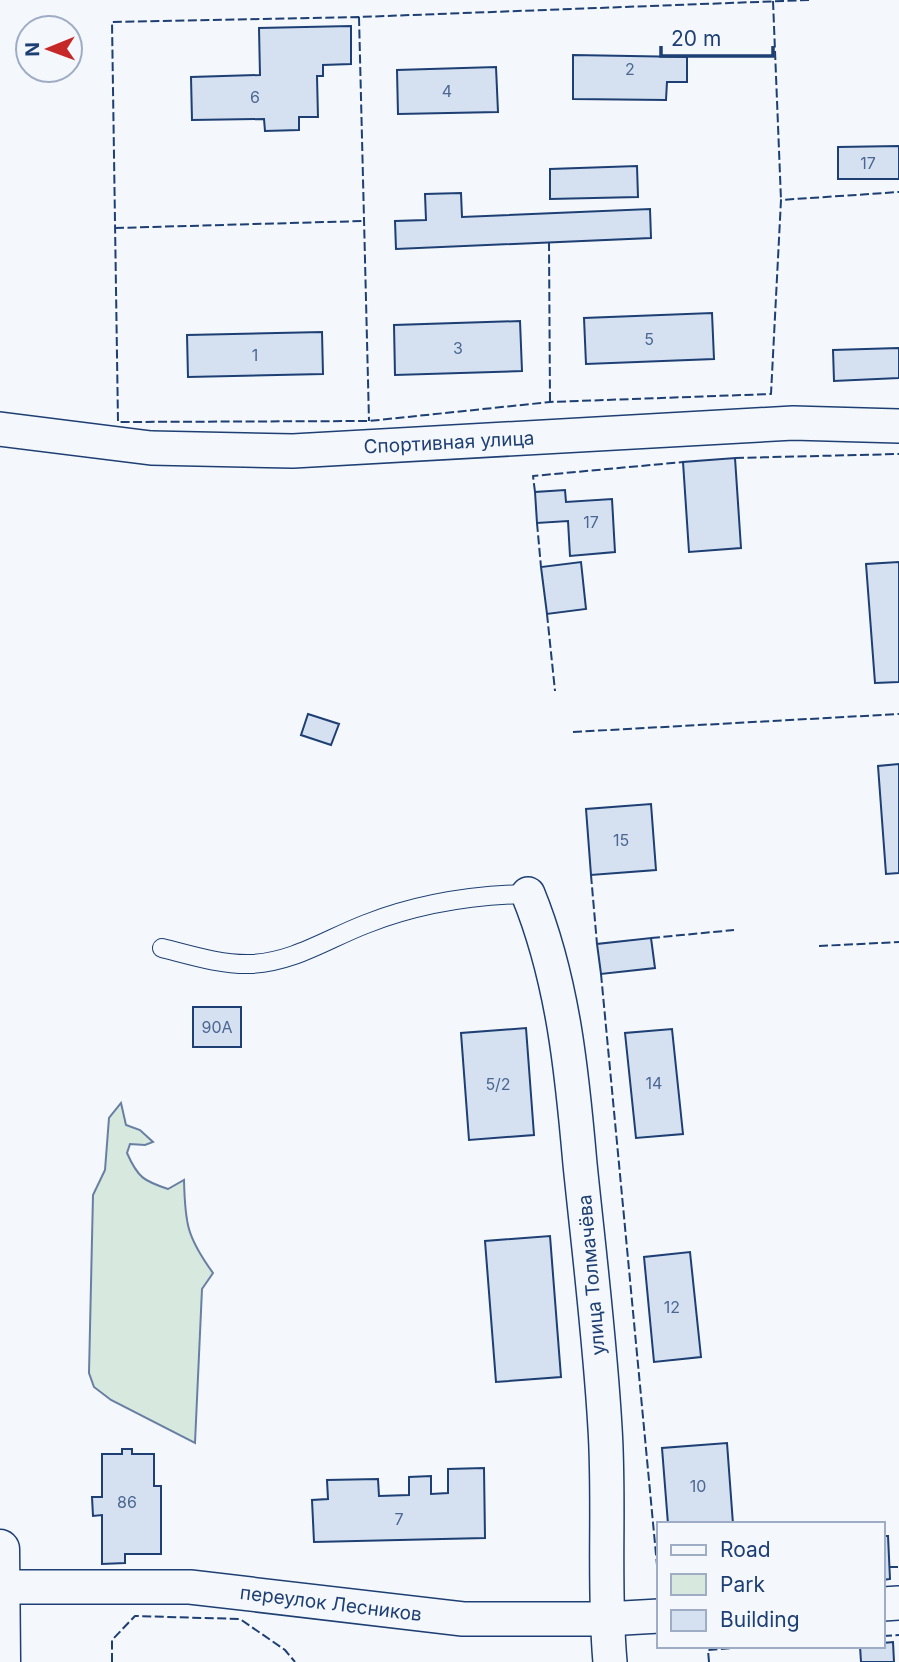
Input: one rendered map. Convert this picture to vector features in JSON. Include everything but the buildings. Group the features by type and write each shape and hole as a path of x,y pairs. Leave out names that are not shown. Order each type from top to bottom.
{"main road":[{"path":"0,1549 1,1662"}],"street":[{"name":"Спортивная улица","path":"0,429 151,448 293,451 793,423 899,426"},
{"name":"улица Толмачёва","path":"528,894 553,972 569,1052 606,1429 606,1619 610,1662"},
{"name":"переулок Лесников","path":"1,1588 190,1587 463,1619 606,1619 657,1616"}],"lane":[{"path":"162,948 216,961 249,964 276,961 301,954 367,923 415,909 493,895 528,894"}],"green space":[{"path":"121,1103 126,1125 140,1130 153,1142 145,1145 130,1144 127,1153 131,1161 147,1181 168,1189 184,1180 189,1230 213,1273 202,1289 195,1443 111,1400 94,1387 89,1373 93,1195 105,1170 109,1118"}],"fence":[{"path":"809,0 359,17 112,22 118,422 369,421 550,402 771,394 781,200 899,192"},
{"path":"773,1 781,200"},
{"path":"359,17 369,421"},
{"path":"115,228 363,221"},
{"path":"549,242 550,402"},
{"path":"735,458 899,454"},
{"path":"535,492 533,476 683,462"},
{"path":"537,523 541,567"},
{"path":"547,614 555,691"},
{"path":"573,732 899,714"},
{"path":"591,875 597,944"},
{"path":"651,938 734,930"},
{"path":"819,946 899,942"},
{"path":"601,974 657,1565"},
{"path":"889,1567 899,1567"},
{"path":"112,1662 112,1640 135,1616 240,1619 285,1650 295,1662"},
{"path":"885,1636 899,1635"},
{"path":"709,1662 708,1650 732,1648"}]}
